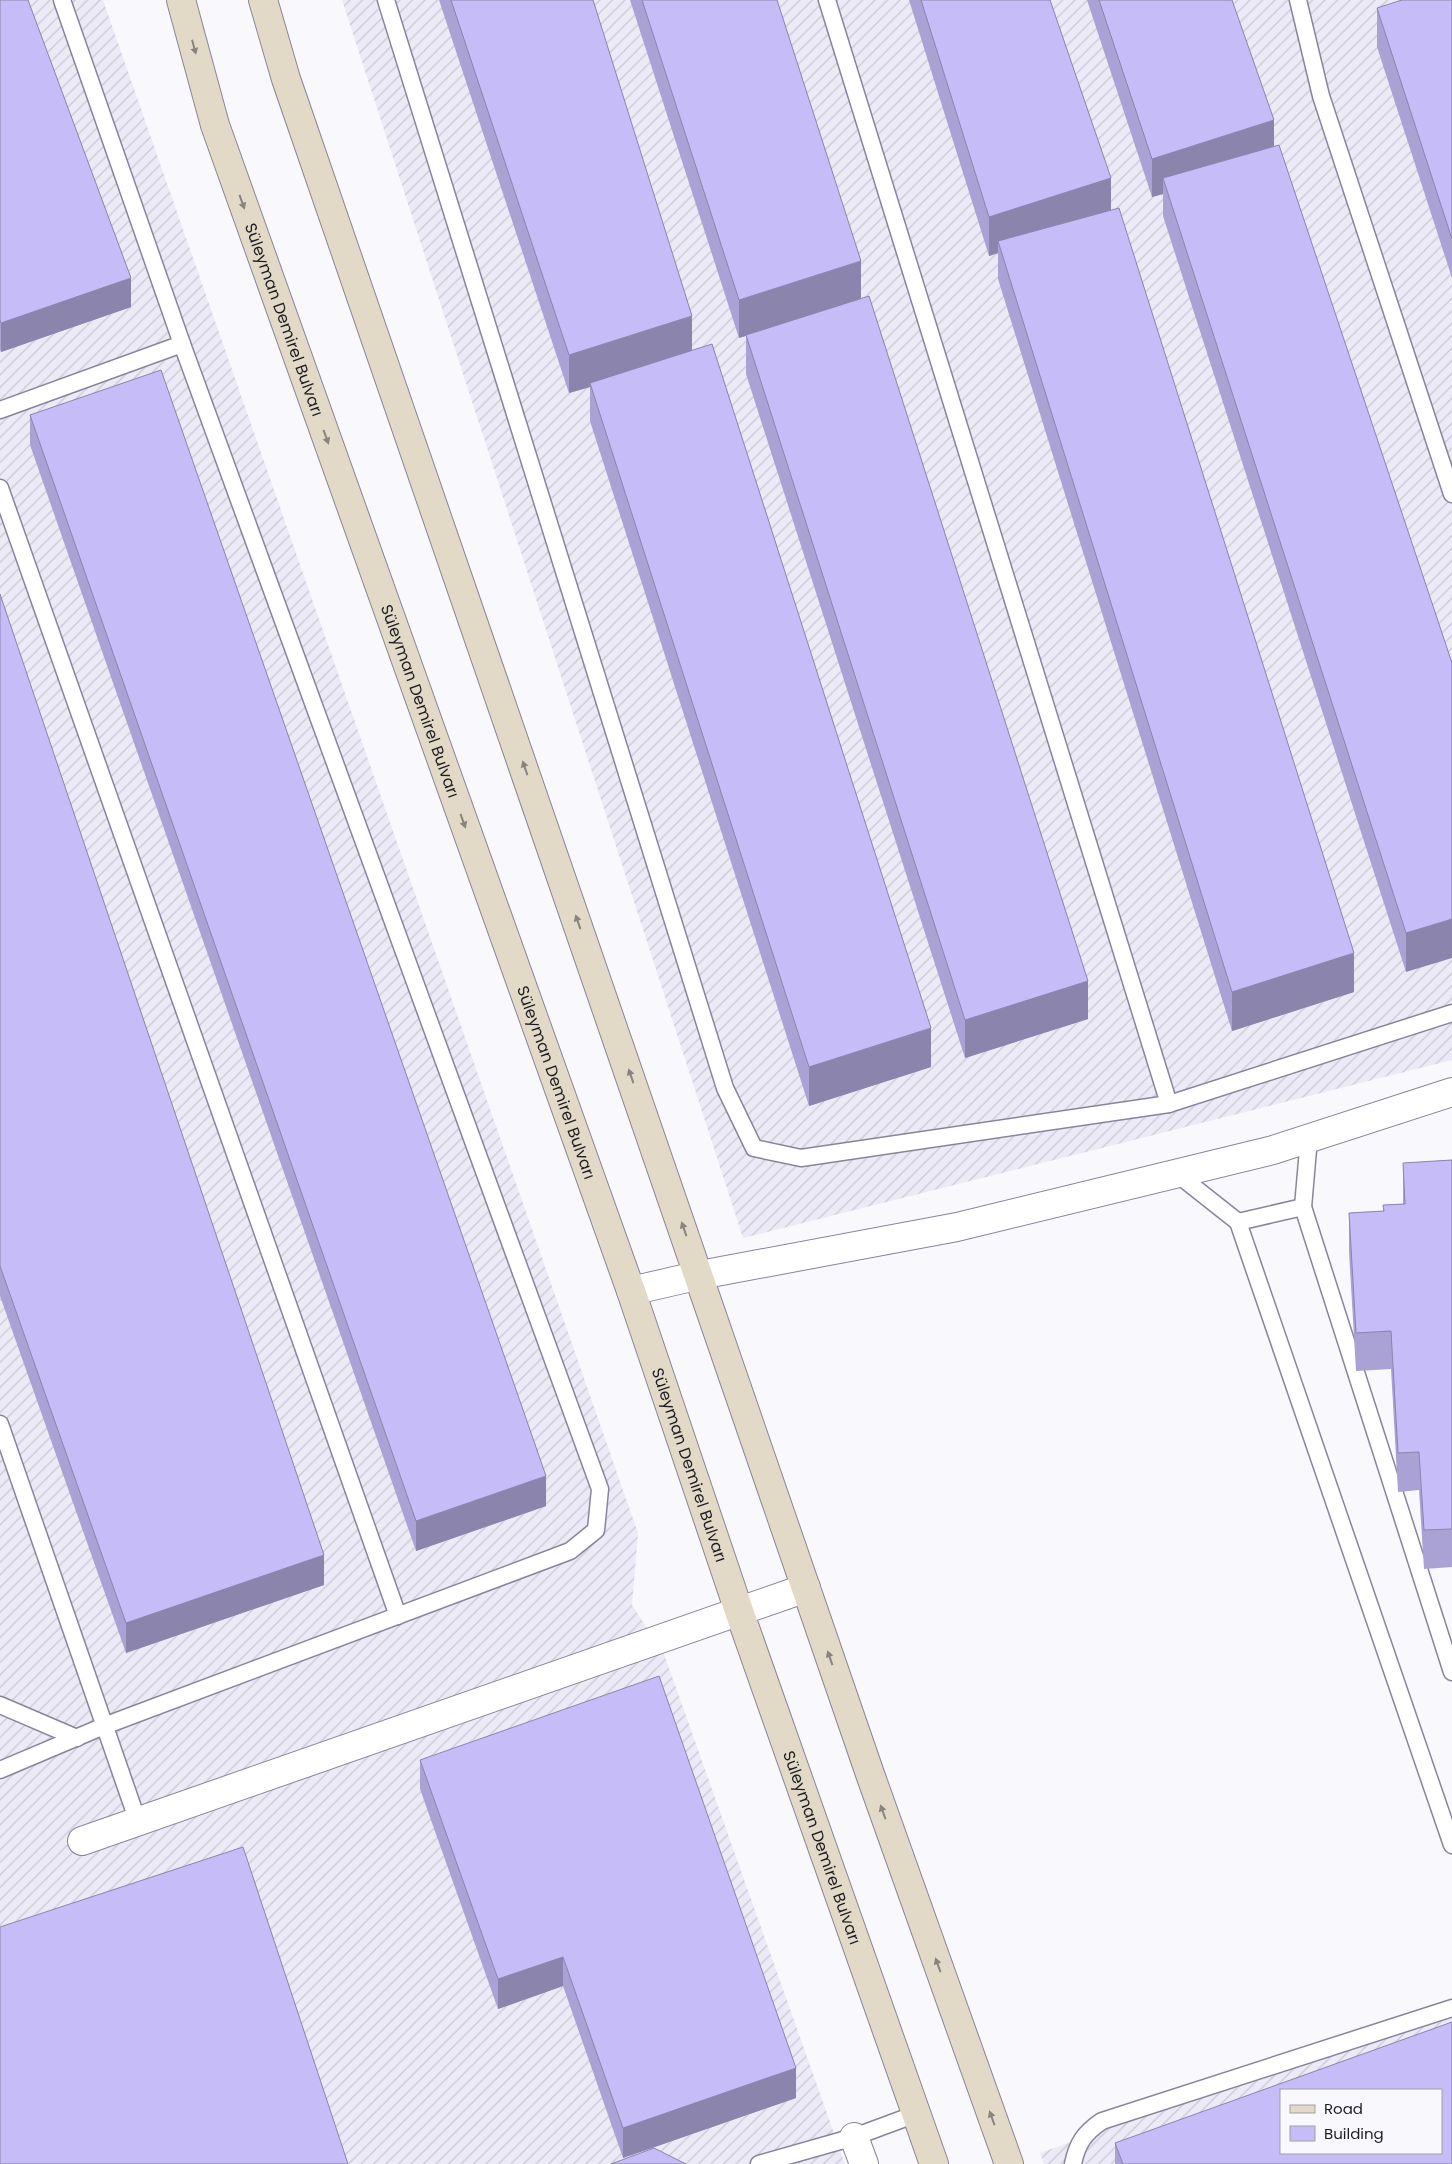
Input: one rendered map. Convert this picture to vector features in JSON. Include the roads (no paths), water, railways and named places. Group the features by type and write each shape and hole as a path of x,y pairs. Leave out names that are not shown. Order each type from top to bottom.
{"main road":[{"name":"Süleyman Demirel Bulvarı","path":"181,0 215,125 631,1291 739,1611 934,2164"},
{"path":"263,0 290,88 700,1275 806,1588 1008,2164"}],"street":[{"path":"631,1291 700,1275 957,1227 1273,1150 1452,1092"},
{"path":"82,1842 806,1588"},
{"path":"854,2137 864,2164"}],"lane":[{"path":"0,1770 104,1726 570,1551 596,1530 600,1489 182,344 62,0"},
{"path":"386,0 725,1088 754,1148 801,1158 1169,1104 1452,1013"},
{"path":"827,0 1169,1104"},
{"path":"1298,0 1321,96 1452,494"},
{"path":"0,410 182,344"},
{"path":"0,488 398,1616"},
{"path":"1309,1138 1303,1207 1452,1672"},
{"path":"1176,1173 1238,1222 1452,1845"},
{"path":"1238,1222 1303,1207"},
{"path":"0,1424 138,1822"},
{"path":"0,1706 77,1738"},
{"path":"1073,2164 1076,2149 1082,2138 1102,2122 1452,2008"},
{"path":"759,2164 854,2137 916,2114"}]}
